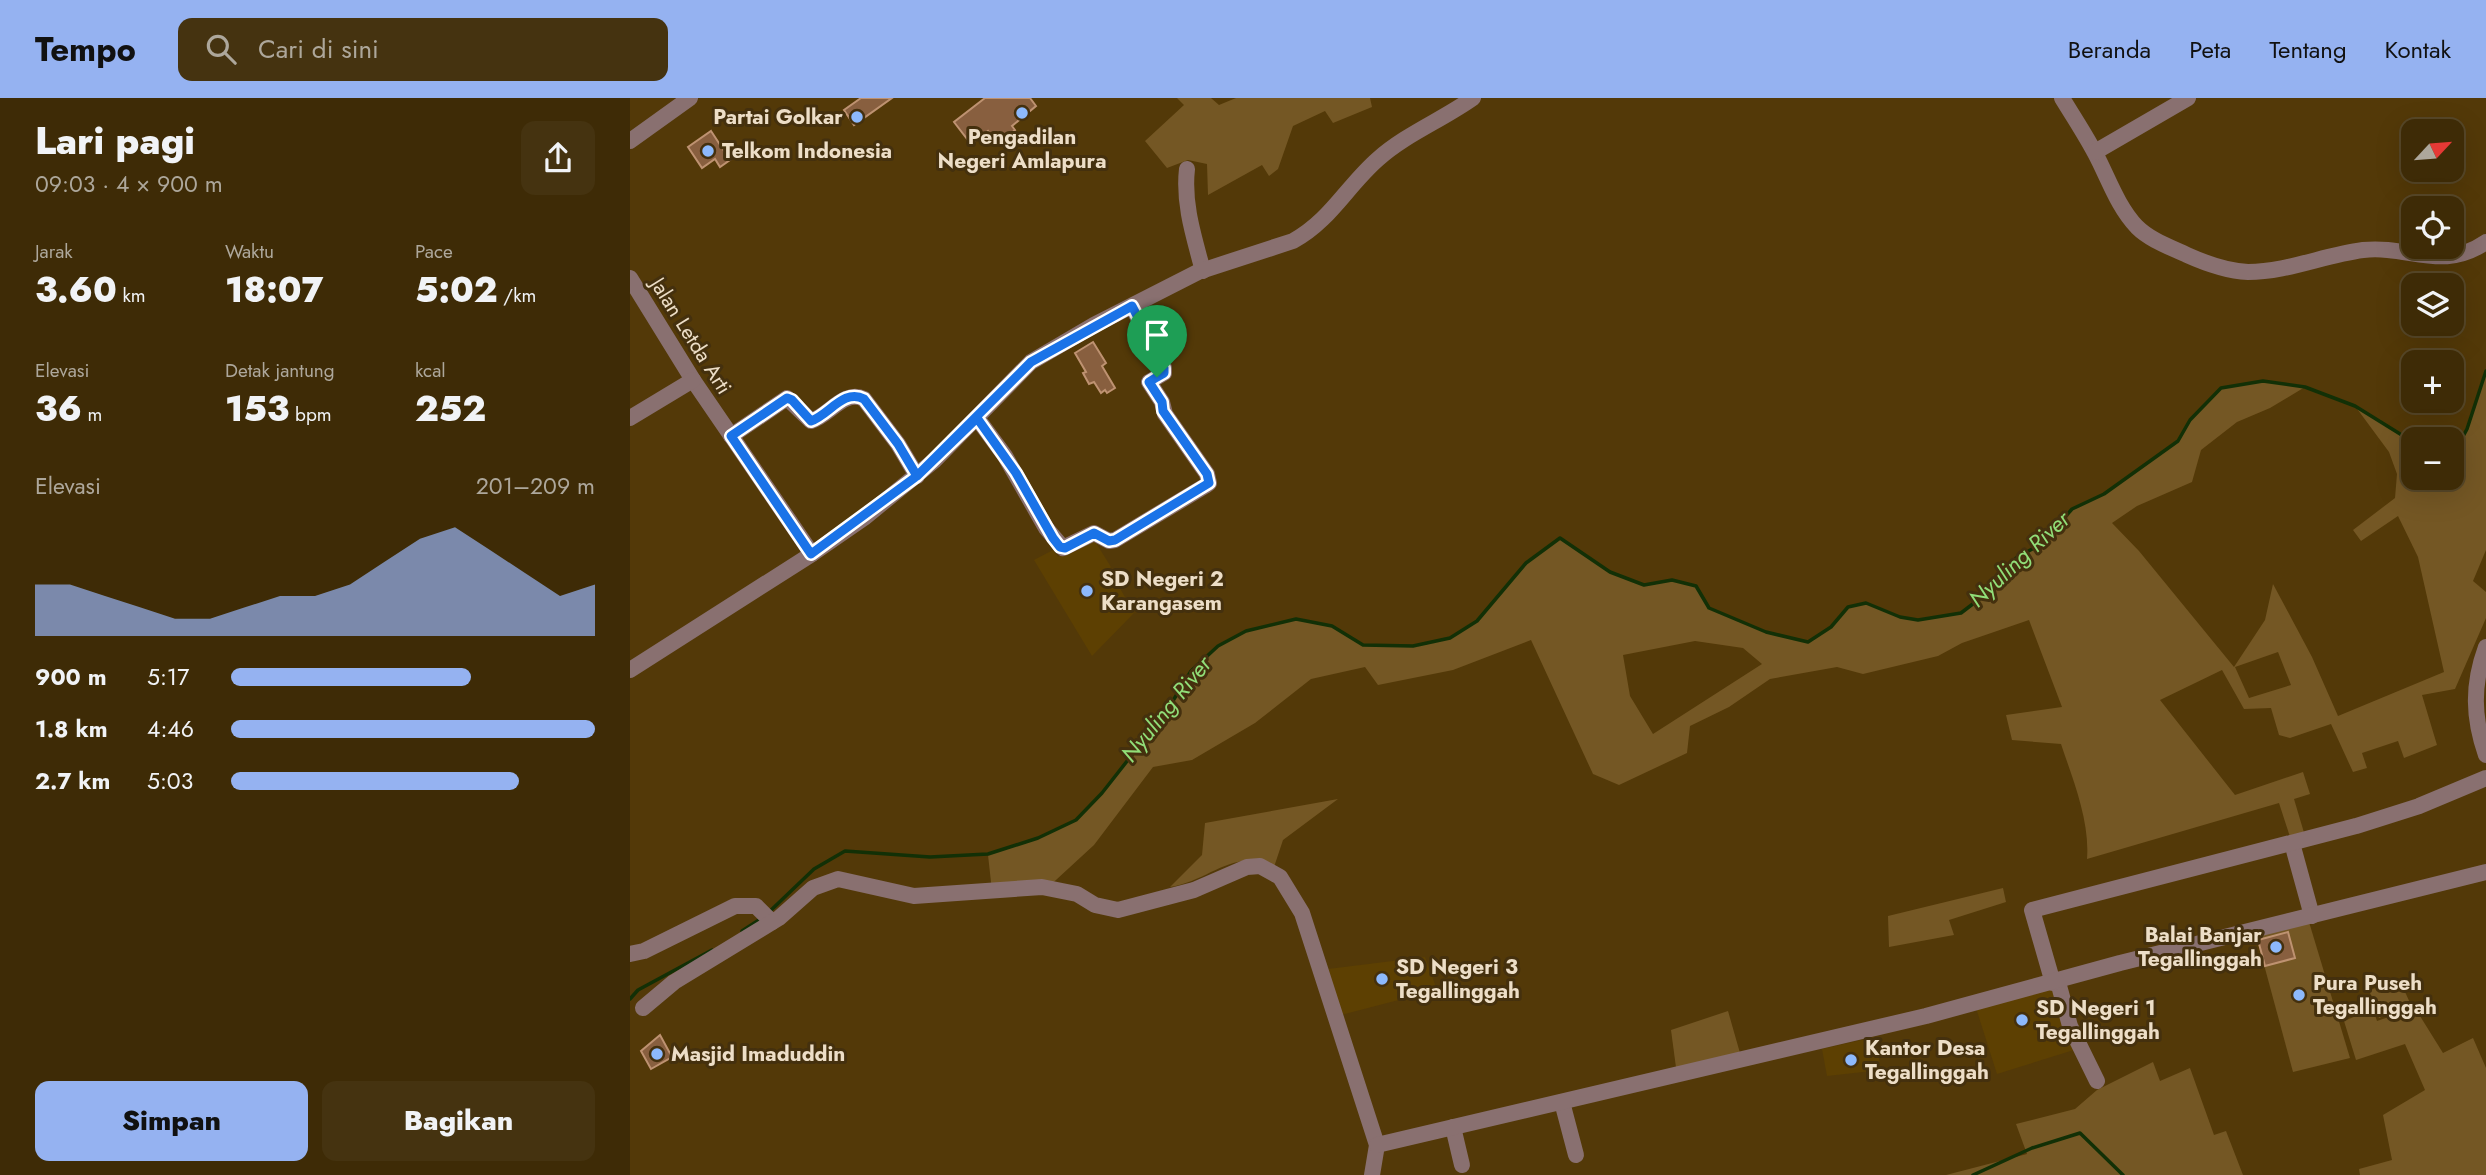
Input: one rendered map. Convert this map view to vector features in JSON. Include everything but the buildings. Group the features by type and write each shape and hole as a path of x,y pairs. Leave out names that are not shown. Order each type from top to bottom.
{"street":[{"path":"630,141 690,98"},
{"path":"630,670 811,554 917,476 1031,362 1132,306 1203,271 1293,242 1321,223 1377,159 1405,138 1473,98"},
{"path":"2062,98 2095,152 2120,204 2136,226 2148,236 2217,268 2250,272 2300,265 2363,250 2385,249 2437,258 2450,257 2462,255 2486,242"},
{"path":"2095,152 2189,98"},
{"path":"1187,169 1185,187 1188,214 1203,271"},
{"name":"Jalan Letda Arti","path":"630,278 693,380 811,554"},
{"path":"977,418 1005,456 1046,528 1063,548 1094,533 1109,541 1115,540 1205,486 1209,483 1207,474 1165,414 1162,402 1149,382 1164,373 1164,368 1132,306"},
{"path":"630,418 693,380"},
{"path":"731,436 787,398 811,421 818,419 849,396 857,396 864,399 898,444 917,476"},
{"path":"2486,648 2474,696 2476,718 2486,755"},
{"path":"2097,1081 2070,1026 2032,910 2253,855 2419,806 2486,778"},
{"path":"2292,843 2312,916"},
{"path":"643,1008 674,982 771,921 813,888 838,879 914,896 1042,887 1077,894 1095,905 1118,910 1194,890 1247,867 1260,866 1269,869 1288,887 1302,913 1377,1144 1372,1175"},
{"path":"1377,1144 2056,982 2120,963 2486,872"},
{"path":"630,954 644,951 735,906 751,904 758,907 771,921"},
{"path":"1562,1102 1576,1155"},
{"path":"1453,1127 1462,1165"}],"shaded area":[{"path":"1177,98 1211,98 1219,105 1236,98 1370,98 1372,107 1333,123 1325,111 1293,126 1278,169 1269,176 1262,165 1208,195 1207,164 1188,160 1167,168 1145,141 1184,105"},
{"path":"2486,371 2486,550 2473,581 2486,592 2486,618 2455,689 2422,695 2437,745 2404,758 2398,741 2362,753 2367,768 2353,772 2331,724 2290,738 2279,735 2271,708 2244,709 2222,670 2160,700 2235,795 2303,772 2310,794 2294,799 2305,836 2291,840 2279,803 2087,859 2083,815 2061,744 2012,740 2006,715 2062,707 2029,620 1962,643 1938,656 1863,674 1837,667 1770,679 1729,707 1690,726 1687,753 1619,785 1593,774 1531,640 1453,670 1378,685 1365,667 1311,679 1255,723 1192,760 1153,767 1094,845 1044,891 992,891 988,855 1038,838 1076,820 1102,793 1168,709 1191,671 1218,646 1246,631 1296,619 1332,626 1363,645 1413,646 1450,638 1477,621 1526,563 1560,538 1610,572 1644,585 1672,580 1696,586 1709,608 1766,632 1807,642 1831,627 1848,607 1866,603 1900,617 1918,620 1960,613 1995,587 2016,558 2041,544 2072,509 2104,494 2178,441 2190,420 2221,388 2263,381 2305,387 2270,408 2237,422 2201,450 2192,482 2137,506 2112,523 2139,551 2234,667 2265,620 2273,584 2312,657 2338,716 2444,672 2418,557 2398,516 2361,541 2353,530 2395,498 2397,474 2389,452 2355,406 2401,435 2401,490 2464,490 2464,435","holes":["1695,641 1743,648 1762,664 1653,734 1630,696 1623,655","2278,652 2291,685 2249,698 2235,667"]},
{"name":"SD Negeri 2 Karangasem","path":"1091,535 1134,613 1092,656 1034,560 1053,550 1058,557"},
{"path":"1338,799 1283,840 1274,867 1259,862 1234,863 1184,884 1170,887 1202,855 1205,823"},
{"path":"2003,888 2006,902 1949,920 1954,935 1889,947 1888,916"},
{"path":"2309,922 2350,1058 2293,1072 2256,935"},
{"name":"SD Negeri 3 Tegallinggah","path":"1425,957 1437,990 1341,1015 1328,969"},
{"path":"2400,981 2411,1005 2379,1018 2369,990"},
{"name":"SD Negeri 1 Tegallinggah","path":"2054,985 2077,1049 1997,1074 1976,1008"},
{"path":"2415,1008 2443,1053 2473,1038 2486,1068 2486,1175 2360,1175 2359,1169 2392,1160 2383,1115 2425,1090 2405,1044 2356,1060 2344,1021 2373,1009 2377,1021"},
{"path":"1728,1011 1742,1060 1677,1075 1671,1030"},
{"name":"Kantor Desa Tegallinggah","path":"1875,1037 1881,1070 1827,1076 1822,1049"},
{"path":"2153,1062 2160,1081 2190,1068 2214,1135 2226,1131 2243,1175 1946,1175 2027,1154 2016,1124 2075,1109 2097,1090"}],"waterway":[{"name":"Nyuling River","path":"2464,435 2486,371"},
{"name":"Nyuling River","path":"768,913 814,869 845,851 930,857 988,854 1038,838 1076,820 1102,793 1168,709 1191,671 1218,646 1246,631 1296,619 1332,626 1363,645 1413,646 1450,638 1477,621 1526,563 1560,538 1610,572 1644,585 1672,580 1696,586 1709,608 1766,632 1808,642 1831,627 1848,607 1866,603 1900,617 1918,620 1961,613 1995,587 2016,558 2041,544 2072,509 2104,494 2178,441 2190,420 2221,388 2263,381 2305,387 2355,406 2401,435"},
{"name":"Nyuling River","path":"742,931 762,918"},
{"name":"Nyuling River","path":"630,999 638,990 712,950"},
{"path":"1973,1175 2032,1148 2080,1133 2123,1175"}],"place":[{"name":"Pengadilan Negeri Amlapura","path":"1022,113"},
{"name":"Partai Golkar","path":"857,117"},
{"name":"Telkom Indonesia","path":"708,151"},
{"name":"SD Negeri 2 Karangasem","path":"1087,591"},
{"name":"Balai Banjar Tegallinggah","path":"2276,947"},
{"name":"SD Negeri 3 Tegallinggah","path":"1382,979"},
{"name":"Pura Puseh Tegallinggah","path":"2299,995"},
{"name":"SD Negeri 1 Tegallinggah","path":"2022,1020"},
{"name":"Masjid Imaduddin","path":"657,1054"},
{"name":"Kantor Desa Tegallinggah","path":"1851,1060"}],"route":[{"path":"1157,377 1149,382 1162,402 1163,411 1207,474 1209,483 1115,540 1105,540 1094,533 1065,548 1060,547 1046,528 1016,473 977,418 957,439 922,472 917,476 864,518 811,554 731,436 787,398 811,421 853,395 864,399 898,444 917,476 957,439 1015,376 1031,362 1132,306 1164,368 1164,373 1157,377"}]}
